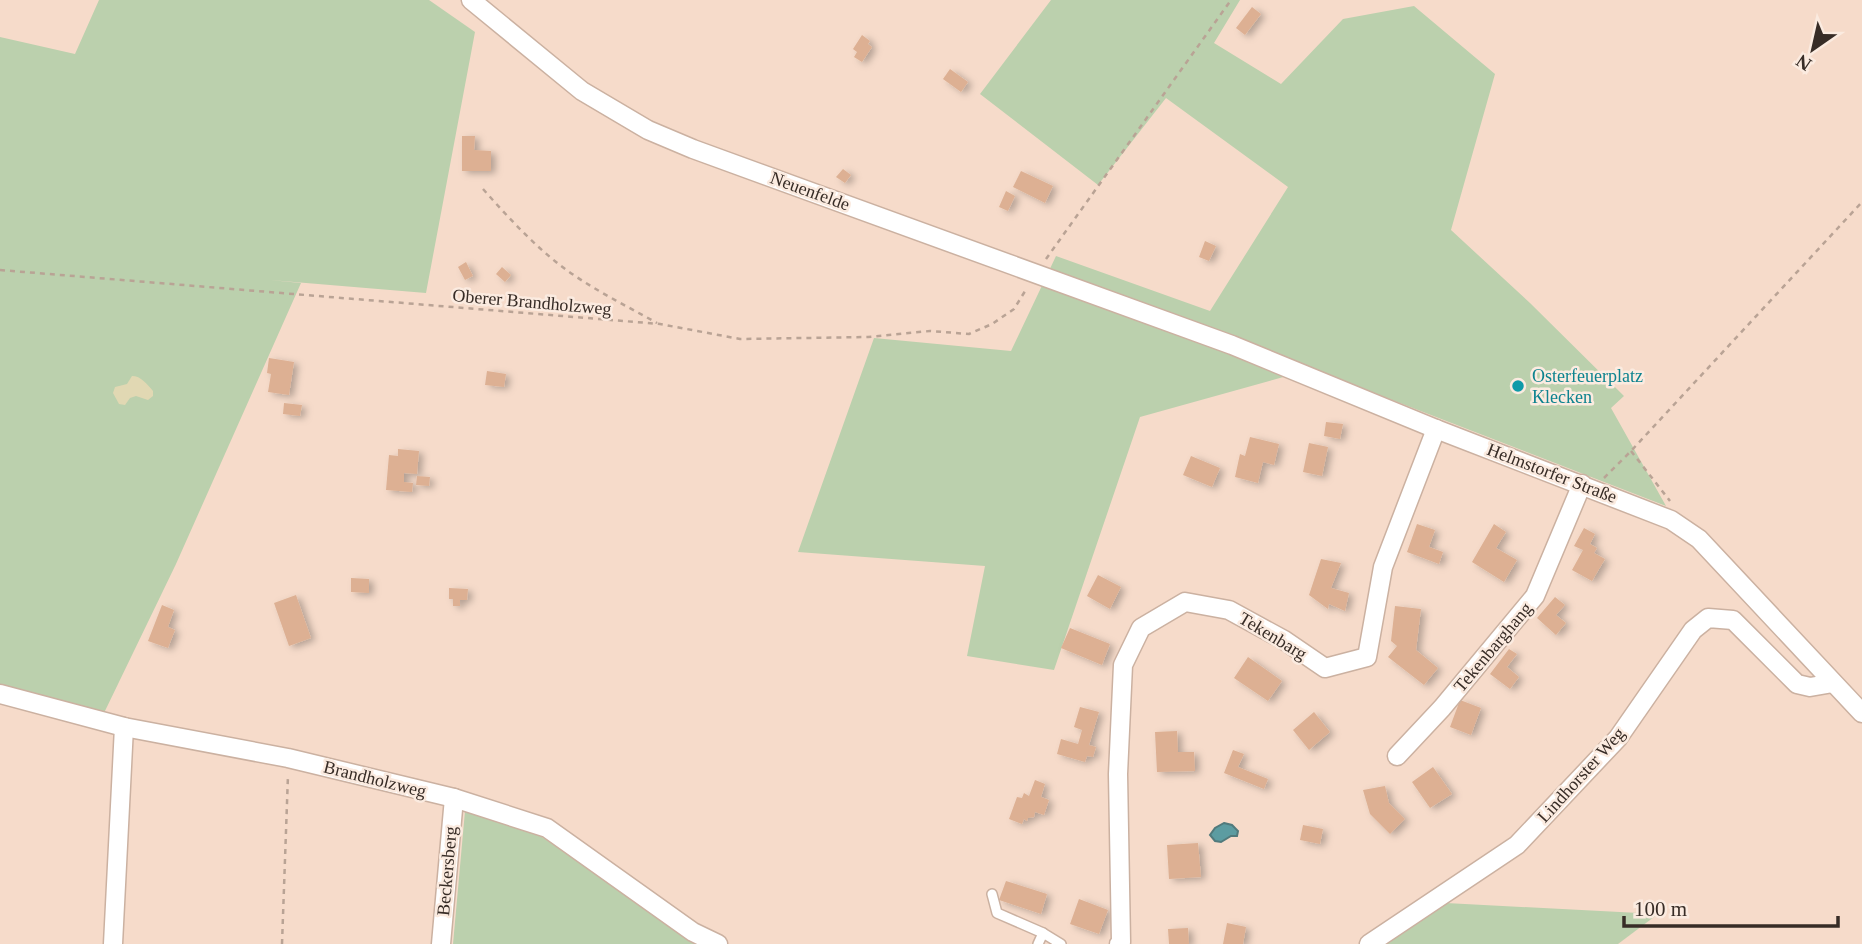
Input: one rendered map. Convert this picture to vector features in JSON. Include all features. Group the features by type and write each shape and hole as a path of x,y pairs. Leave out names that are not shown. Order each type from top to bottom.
{"street":[{"name":"Neuenfelde","path":"471,0 582,91 648,130 693,149 1181,326"},
{"name":"Helmstorfer Straße","path":"1181,326 1671,520 1699,539 1862,713"},
{"name":"Tekenbarg","path":"1119,944 1118,774 1123,665 1141,628 1185,602 1229,610 1284,640 1325,668 1367,657 1383,567 1436,429"},
{"name":"Tekenbarghang","path":"1397,756 1442,708 1535,596 1581,484"},
{"name":"Lindhorster Weg","path":"1369,944 1517,845 1618,738 1693,630 1708,618 1733,620 1797,684 1810,687 1833,682"},
{"name":"Brandholzweg","path":"0,694 124,727 288,758 454,798 547,828 693,932 718,944"},
{"path":"113,944 124,727"},
{"name":"Beckersberg","path":"441,944 454,798"}],"lane":[{"path":"992,894 997,914 1043,933 1061,944"},
{"path":"1038,944 1043,933"}],"path":[{"name":"Oberer Brandholzweg","path":"0,270 660,324 740,339 868,337 930,331 969,334 992,324 1014,309 1036,274 1231,0"},
{"path":"484,190 516,226 557,263 660,324"},
{"path":"1581,484 1603,479 1632,451 1862,202"},
{"path":"1632,451 1674,506"},
{"path":"282,944 288,758"}],"green space":[{"path":"99,0 429,0 475,32 426,293 270,280 301,283 176,564 104,713 0,686 0,37 75,54"},
{"path":"1051,0 1240,0 1214,43 1281,84 1343,19 1414,6 1495,74 1451,230 1624,396 1611,408 1666,506 1312,369 1140,417 1054,670 967,656 985,566 798,552 874,338 1011,351 1056,256 1210,311 1288,187 1166,98 1098,185 980,94"},
{"path":"465,811 542,837 683,933 704,944 453,944"},
{"path":"1446,903 1658,914 1618,944 1384,944"}],"sand":[{"path":"132,376 146,383 153,391 153,396 148,400 136,396 130,398 125,405 119,404 113,393 115,387 127,384"}],"water":[{"path":"1224,823 1232,825 1238,831 1237,836 1231,836 1221,842 1215,841 1210,835"}],"building":[{"path":"1252,7 1261,14 1245,35 1236,28"},
{"path":"862,35 870,41 868,44 872,47 862,62 854,57 857,52 853,49"},
{"path":"950,69 968,82 961,92 943,79"},
{"path":"462,136 475,136 474,150 491,151 491,171 462,171"},
{"path":"843,169 851,175 845,183 836,177"},
{"path":"1021,171 1053,186 1045,203 1013,187"},
{"path":"1006,191 1015,196 1008,211 999,207"},
{"path":"1205,241 1216,246 1209,261 1199,257"},
{"path":"466,262 473,276 465,280 458,267"},
{"path":"502,267 511,275 505,282 496,274"},
{"path":"269,358 294,362 289,395 268,392 271,374 267,373"},
{"path":"487,371 506,374 504,387 485,385"},
{"path":"284,403 302,405 300,416 283,414"},
{"path":"1326,422 1343,424 1340,439 1324,436"},
{"path":"1250,437 1279,444 1274,465 1263,462 1258,483 1235,477 1240,454 1245,456"},
{"path":"1309,443 1328,447 1322,476 1303,472"},
{"path":"398,449 419,451 417,474 404,473 404,482 413,483 412,492 386,490 389,455 398,456"},
{"path":"1191,456 1220,468 1212,487 1183,475"},
{"path":"417,476 430,477 429,486 416,485"},
{"path":"1417,524 1435,530 1429,547 1443,552 1439,564 1407,552"},
{"path":"1494,524 1506,532 1496,548 1517,560 1504,582 1472,562"},
{"path":"1584,528 1595,534 1590,544 1597,548 1594,553 1605,559 1592,581 1572,570 1583,550 1574,546"},
{"path":"1321,559 1341,563 1331,588 1349,593 1345,611 1329,604 1328,609 1309,595"},
{"path":"1098,575 1121,587 1110,609 1087,596"},
{"path":"351,578 369,579 369,593 351,592"},
{"path":"449,588 468,589 467,600 460,600 460,606 453,606 453,599 449,599"},
{"path":"296,595 311,638 289,646 274,603"},
{"path":"1555,597 1565,605 1556,615 1566,623 1556,635 1537,618"},
{"path":"162,605 174,610 168,627 175,630 168,648 148,641"},
{"path":"1395,606 1421,609 1416,650 1438,668 1424,685 1388,657 1397,646 1391,641"},
{"path":"1070,628 1110,644 1102,665 1061,648"},
{"path":"1509,649 1517,654 1507,667 1519,677 1510,689 1490,674"},
{"path":"1248,657 1282,681 1268,701 1234,678"},
{"path":"1460,700 1481,708 1471,735 1450,727"},
{"path":"1080,707 1099,712 1089,745 1096,747 1093,757 1087,756 1085,762 1057,754 1061,739 1078,744 1082,730 1074,727"},
{"path":"1314,712 1330,732 1309,750 1293,730"},
{"path":"1177,731 1178,752 1194,752 1195,771 1157,772 1155,732"},
{"path":"1233,750 1244,754 1238,767 1268,779 1264,789 1224,773"},
{"path":"1433,767 1452,794 1430,808 1412,782"},
{"path":"1035,780 1045,784 1041,797 1049,800 1044,815 1035,812 1034,817 1028,818 1027,821 1024,819 1022,824 1009,819 1017,797 1022,798 1024,793 1029,796"},
{"path":"1385,786 1389,803 1405,819 1390,834 1370,814 1363,790"},
{"path":"1303,825 1323,829 1320,844 1300,840"},
{"path":"1198,843 1201,877 1169,879 1167,845"},
{"path":"1006,881 1047,894 1041,914 999,900"},
{"path":"1079,899 1108,910 1099,934 1070,924"},
{"path":"1227,923 1246,927 1243,944 1223,944"},
{"path":"1188,928 1189,944 1169,944 1168,929"}],"place":[{"name":"Osterfeuerplatz Klecken","path":"1518,386"}]}
